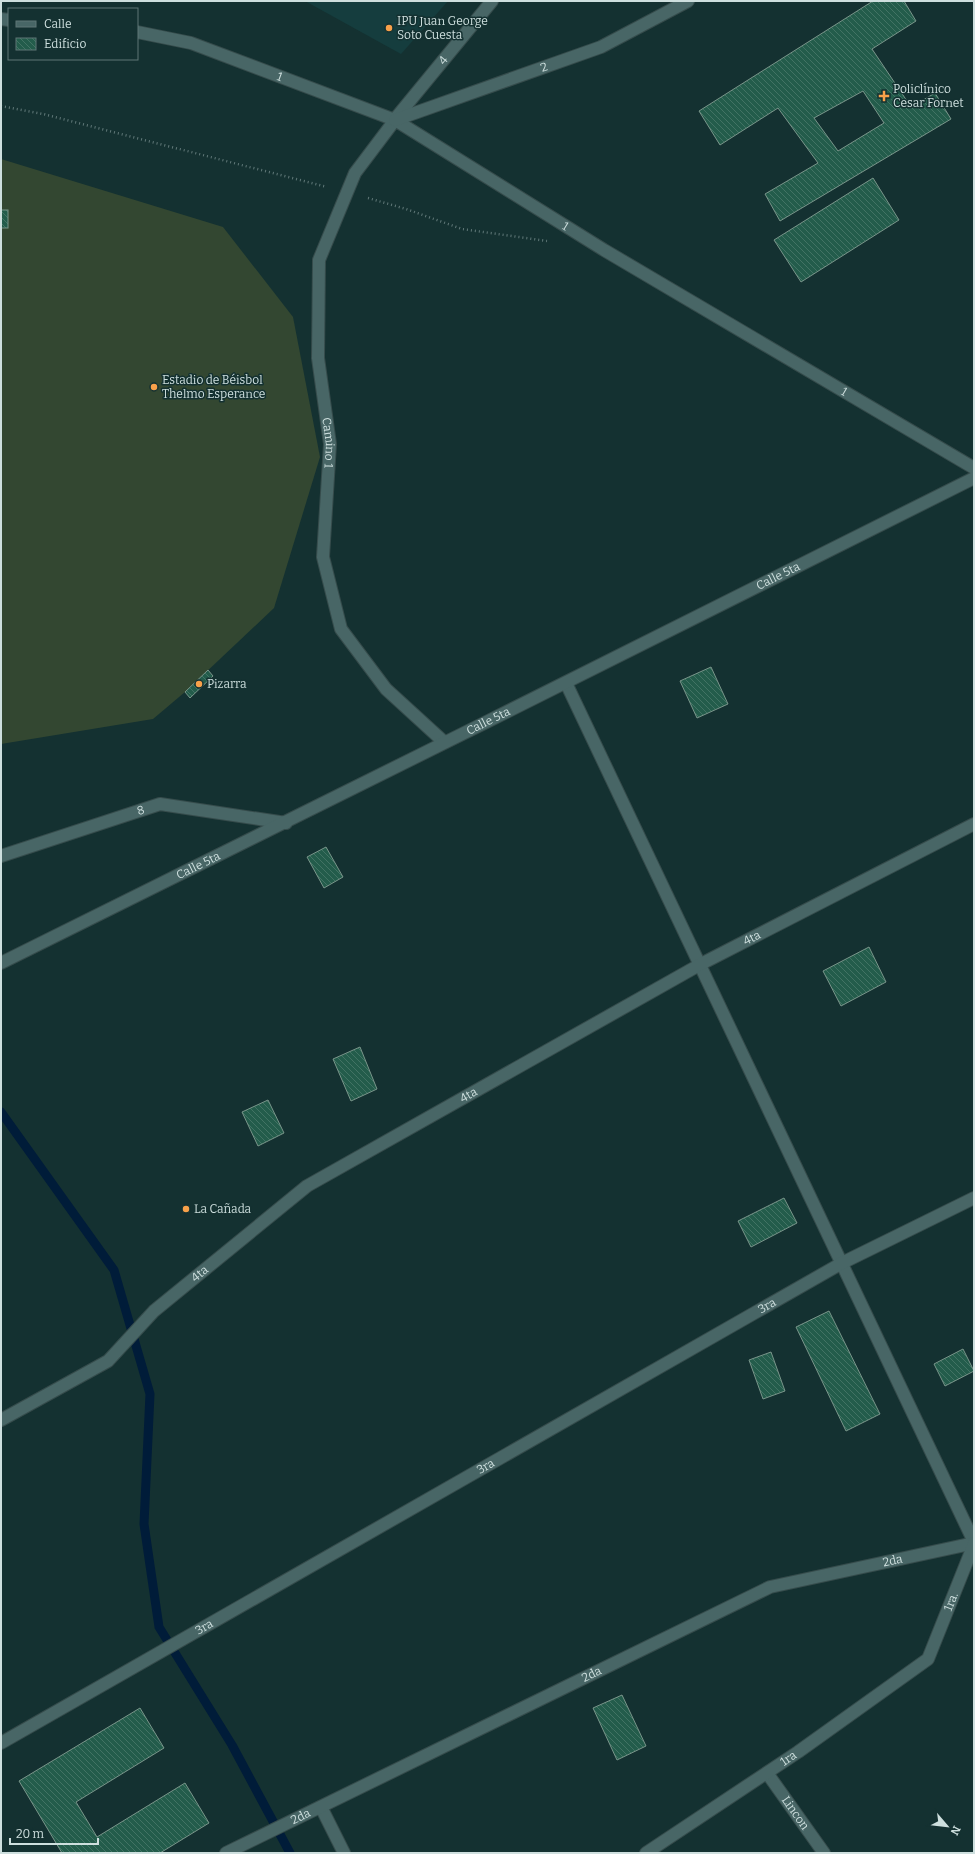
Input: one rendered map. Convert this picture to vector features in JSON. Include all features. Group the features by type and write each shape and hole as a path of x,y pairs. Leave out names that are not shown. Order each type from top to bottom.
{"street":[{"name":"4","path":"395,120 492,1"},
{"name":"2","path":"395,120 601,47 688,1"},
{"name":"1","path":"138,32 191,43 395,120 604,250 974,468"},
{"name":"Camino 1","path":"395,120 355,174 319,260 318,358 330,444 323,557 341,629 386,689 444,742"},
{"name":"Calle 5ta","path":"1,963 286,823 444,742 566,683 974,478"},
{"path":"566,683 701,964 974,1543"},
{"name":"8","path":"1,856 160,804 286,823"},
{"name":"4ta","path":"1,1420 108,1361 154,1311 307,1186 701,964 974,824"},
{"name":"3ra","path":"1,1743 160,1654 842,1263 974,1198"},
{"name":"1ra.","path":"928,1659 974,1543"},
{"name":"2da","path":"226,1853 770,1587 974,1543"},
{"name":"1ra","path":"646,1853 767,1773 928,1659"},
{"name":"Lincon","path":"767,1773 824,1853"},
{"path":"321,1807 344,1853"}],"path":[{"path":"1,106 43,114 347,192 406,209 462,229 552,242"}],"shaded area":[{"name":"IPU Juan George Soto Cuesta","path":"305,1 448,1 401,54"}],"green space":[{"name":"Estadio de Béisbol Thelmo Esperance","path":"1,159 223,227 293,317 320,457 274,608 185,692 153,719 1,744"}],"building":[{"path":"873,1 904,1 916,21 872,49 911,107 935,93 951,119 780,221 765,194 818,163 778,108 720,145 699,111","holes":["863,91 884,123 838,151 814,118"]},
{"path":"873,178 899,220 801,282 774,240"},
{"path":"1,210 8,210 8,228 1,228"},
{"path":"711,667 728,704 697,718 680,681"},
{"name":"Pizarra","path":"208,670 213,676 190,698 185,692"},
{"path":"326,847 343,877 324,888 307,857"},
{"path":"869,947 886,982 841,1006 823,971"},
{"path":"360,1047 377,1089 351,1101 333,1059"},
{"path":"268,1100 284,1133 258,1146 242,1112"},
{"path":"784,1198 797,1223 751,1247 738,1221"},
{"path":"829,1311 880,1414 846,1431 796,1327"},
{"path":"963,1349 974,1371 945,1386 934,1364"},
{"path":"771,1352 785,1391 763,1399 749,1360"},
{"path":"622,1695 646,1746 617,1760 593,1708"},
{"path":"140,1708 164,1748 76,1802 97,1837 185,1783 209,1823 160,1853 62,1853 19,1781"}],"waterway":[{"path":"1,1112 114,1270 150,1394 144,1524 159,1627 232,1745 290,1853"}],"place":[{"name":"IPU Juan George Soto Cuesta","path":"389,28"},
{"name":"Policlínico Cesar Fornet","path":"884,96"},
{"name":"Estadio de Béisbol Thelmo Esperance","path":"154,387"},
{"name":"Pizarra","path":"199,684"},
{"name":"La Cañada","path":"186,1209"}]}
